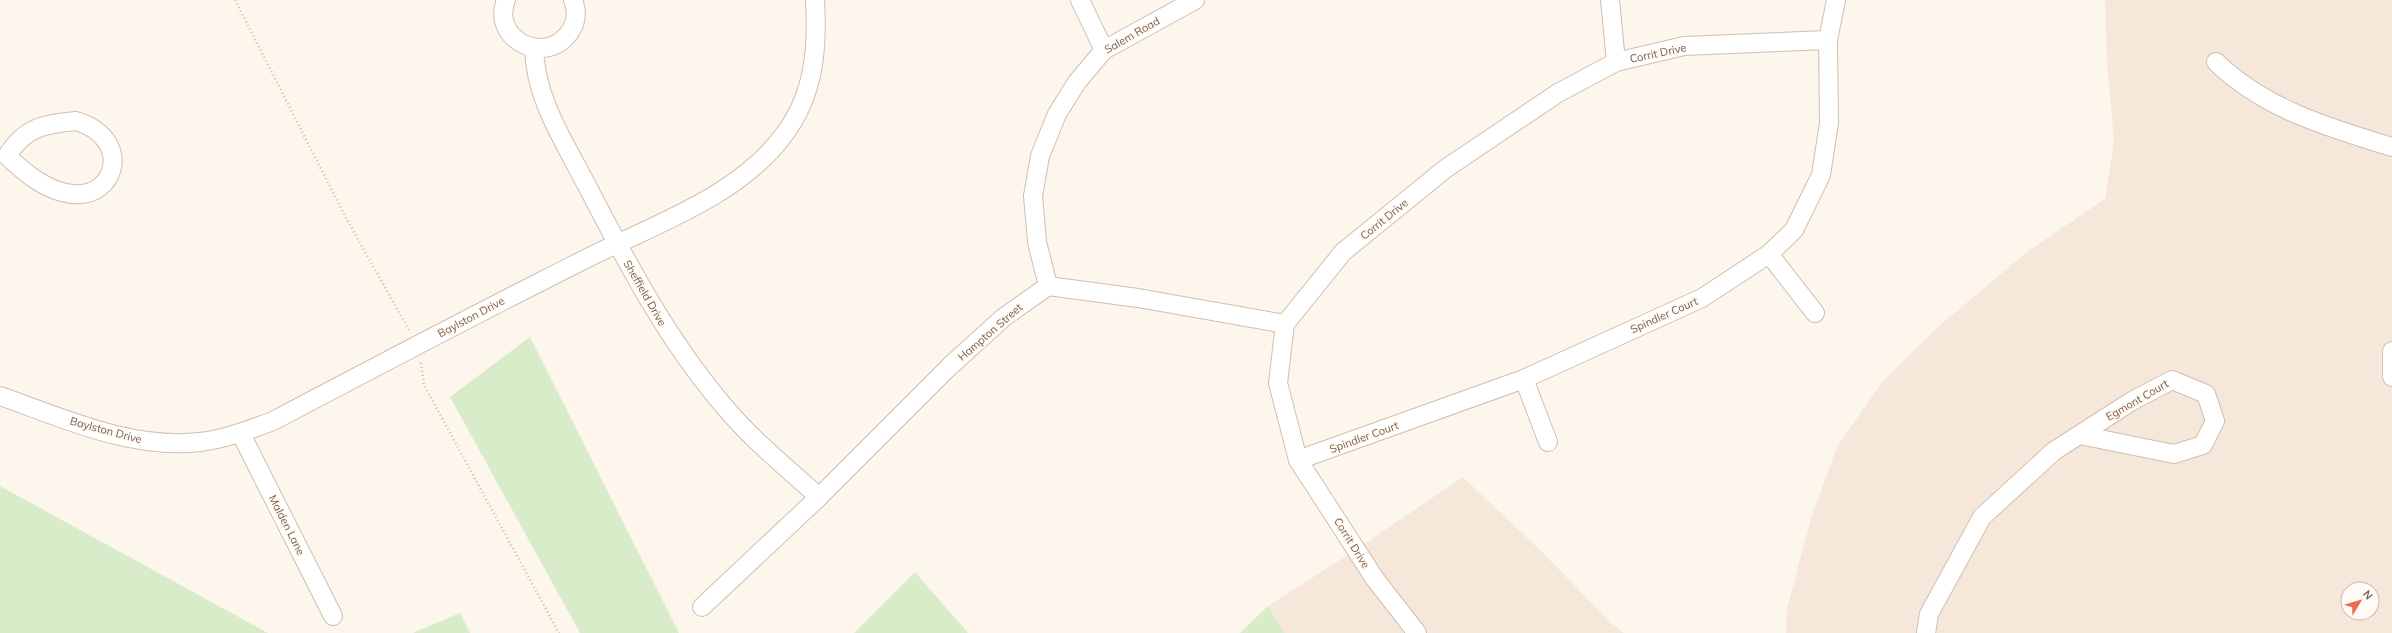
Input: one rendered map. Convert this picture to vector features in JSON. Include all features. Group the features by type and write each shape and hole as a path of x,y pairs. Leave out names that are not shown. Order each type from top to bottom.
{"street":[{"path":"506,0 504,17 507,28 514,37 523,44 534,48 552,46 567,37 573,26 576,14 573,0"},
{"name":"Baylston Drive","path":"0,396 122,437 145,441 200,442 241,434 273,421 617,243 664,222 737,180 768,154 784,135 807,93 814,66 817,43 815,0"},
{"path":"1080,0 1104,50"},
{"name":"Salem Road","path":"1048,286 1038,242 1033,196 1040,156 1057,114 1077,82 1104,50 1195,0"},
{"path":"1610,0 1616,62"},
{"name":"Spindler Court","path":"1298,460 1524,379 1702,298 1769,254 1794,230 1821,175 1829,123 1828,40 1836,0"},
{"name":"Corrit Drive","path":"1417,633 1375,578 1298,460 1278,383 1284,324 1343,252 1445,169 1558,93 1616,62 1684,46 1828,40"},
{"name":"Sheffield Drive","path":"534,48 534,69 549,113 634,276 674,343 724,406 819,497"},
{"path":"2216,62 2241,85 2263,98 2312,121 2392,147"},
{"path":"76,121 92,126 103,134 113,153 113,168 107,179 97,188 73,194 39,182 3,157 30,130 51,123 76,121"},
{"path":"1769,254 1815,313"},
{"path":"1048,286 1138,298 1284,324"},
{"name":"Hampton Street","path":"702,607 819,497 950,366 1003,318 1048,286"},
{"path":"2392,351 2392,377"},
{"path":"1524,379 1548,442"},
{"name":"Egmont Court","path":"1926,633 1929,614 1982,517 2054,451 2132,401 2172,380 2206,394 2216,421 2203,445 2174,454 2080,435"},
{"name":"Malden Lane","path":"241,434 333,616"}],"path":[{"path":"235,0 346,218 418,345 424,384 559,633"}],"shaded area":[{"path":"2105,0 2392,0 2392,633 1786,633 1787,609 1811,518 1837,447 1882,382 1938,327 2028,251 2105,199 2114,142 2107,63"},
{"path":"1463,477 1543,553 1612,624 1624,633 1285,633 1268,606 1357,549"}],"green space":[{"path":"530,337 679,633 580,633 450,397"},
{"path":"0,486 268,633 0,633"},
{"path":"915,572 968,633 854,633"},
{"path":"1268,606 1285,633 1240,633"},
{"path":"460,613 470,633 413,633"}]}
